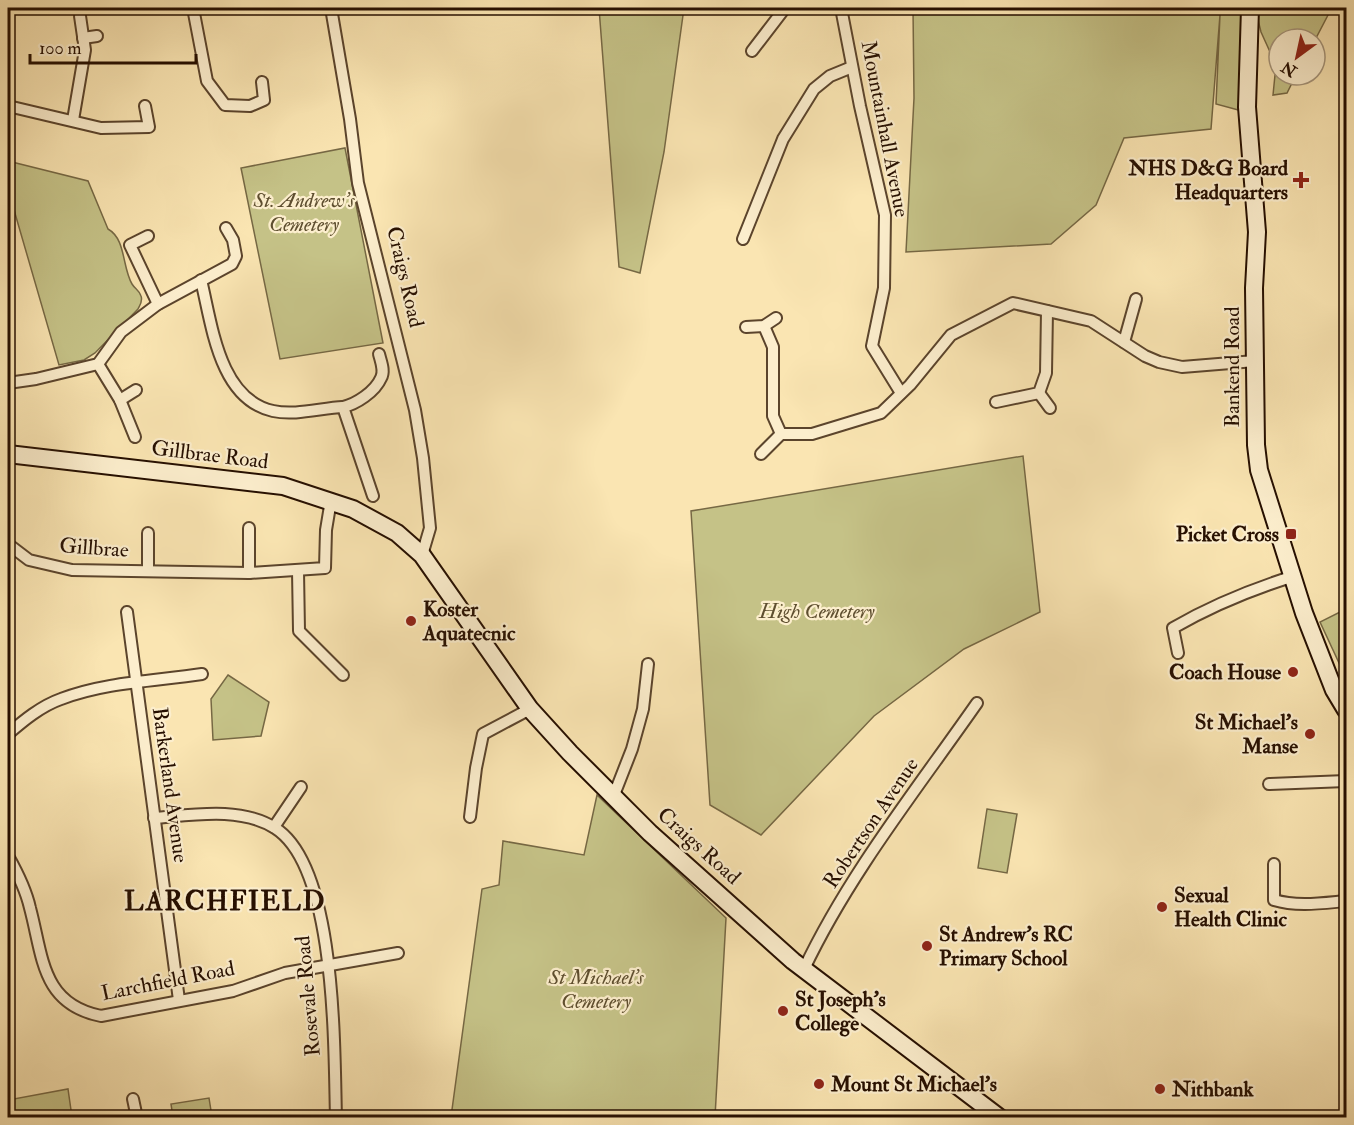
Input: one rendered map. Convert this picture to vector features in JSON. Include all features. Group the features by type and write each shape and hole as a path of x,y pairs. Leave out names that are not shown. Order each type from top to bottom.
{"street":[{"path":"193,8 207,81 225,105 250,106 264,100 262,82"},
{"name":"Craigs Road","path":"330,8 350,118 358,183 415,410 423,458 430,528 422,555"},
{"path":"752,51 785,8"},
{"name":"Mountainhall Avenue","path":"841,8 885,215 884,288 872,346 901,393"},
{"name":"Bankend Road","path":"1250,8 1247,107 1257,232 1255,361 1256,445 1259,470 1317,648 1334,690 1347,710"},
{"path":"73,120 85,50 80,16"},
{"path":"83,38 97,36"},
{"path":"743,239 783,139 814,89 830,76 852,68"},
{"path":"8,106 101,128 149,127 145,106"},
{"path":"8,383 36,380 98,364 122,332 158,304 232,264 236,256 233,240 226,228"},
{"path":"148,236 130,245 134,259 158,304"},
{"path":"201,280 223,368 242,393 256,405 274,411 304,411 356,404 381,379 383,368 379,354"},
{"path":"1124,342 1136,299"},
{"path":"761,454 781,434 812,434 881,413 951,335 1013,303 1091,321 1159,362 1182,367 1255,361"},
{"path":"1039,393 1046,374 1047,310"},
{"path":"746,327 764,326 776,318"},
{"path":"764,326 773,347 773,416 781,434"},
{"path":"98,364 120,400 135,437"},
{"path":"120,400 135,390"},
{"path":"996,402 1039,393"},
{"path":"1039,393 1050,408"},
{"path":"343,407 373,496"},
{"name":"Gillbrae Road","path":"8,454 283,486 353,508 397,534"},
{"name":"Gillbrae","path":"8,544 29,560 72,570 249,573 325,568 326,530 331,500"},
{"path":"249,528 249,573"},
{"name":"Gillbrae","path":"148,533 148,570"},
{"name":"Craigs Road","path":"397,534 422,555 530,709 570,753 650,833 804,969 1000,1118"},
{"path":"298,571 299,631 343,675"},
{"path":"1178,653 1173,628 1202,611 1252,589 1292,577"},
{"name":"Barkerland Avenue","path":"127,612 179,1000"},
{"path":"614,795 632,749 643,709 648,664"},
{"path":"8,734 25,720 60,699 93,690 202,674"},
{"name":"Robertson Avenue","path":"804,969 821,932 843,897 977,703"},
{"path":"470,817 483,734 530,709"},
{"path":"1269,784 1347,781"},
{"path":"274,827 301,787"},
{"name":"Rosevale Road","path":"154,818 204,814 233,815 255,819 274,827 294,843 309,874 329,966 336,1118"},
{"name":"Larchfield Road","path":"8,856 30,906 46,975 57,992 85,1013 101,1016 233,991 285,973 398,953"},
{"path":"1274,864 1274,900 1283,903 1318,904 1347,901"},
{"path":"133,1099 137,1118"}],"green space":[{"path":"599,8 684,8 664,152 640,273 619,267"},
{"path":"913,8 1243,8 1242,111 1216,104 1220,15 1211,129 1124,138 1096,205 1051,244 906,252 914,98"},
{"path":"1255,8 1329,8 1322,27 1267,27 1267,45"},
{"path":"1274,87 1290,87 1287,93 1273,95"},
{"name":"St. Andrew's Cemetery","path":"345,148 383,343 280,359 241,168"},
{"path":"8,161 88,181 108,229 118,239 121,246 132,284 141,296 138,309 95,353 84,360 59,365 12,203 8,203"},
{"name":"High Cemetery","path":"1023,456 1040,612 964,649 874,716 761,835 710,805 691,511"},
{"path":"1346,609 1346,678 1320,622"},
{"path":"228,675 269,702 261,736 213,740 211,699"},
{"name":"St Michael's Cemetery","path":"597,795 726,918 715,1117 451,1117 482,889 499,885 503,841 584,855"},
{"path":"987,809 1017,814 1007,873 978,868"},
{"path":"68,1089 72,1117 8,1117 8,1100"},
{"path":"209,1098 212,1117 173,1117 171,1104"}],"place":[{"name":"NHS D&G Board Headquarters","path":"1301,180"},
{"name":"Picket Cross","path":"1291,534"},
{"name":"Koster Aquatecnic","path":"411,621"},
{"name":"Coach House","path":"1293,672"},
{"name":"St Michael's Manse","path":"1310,734"},
{"name":"Sexual Health Clinic","path":"1162,907"},
{"name":"St Andrew's RC Primary School","path":"927,946"},
{"name":"St Joseph's College","path":"783,1011"},
{"name":"Mount St Michael's","path":"819,1084"},
{"name":"Nithbank","path":"1160,1089"}],"district":[{"name":"LARCHFIELD","path":"225,901"}]}
